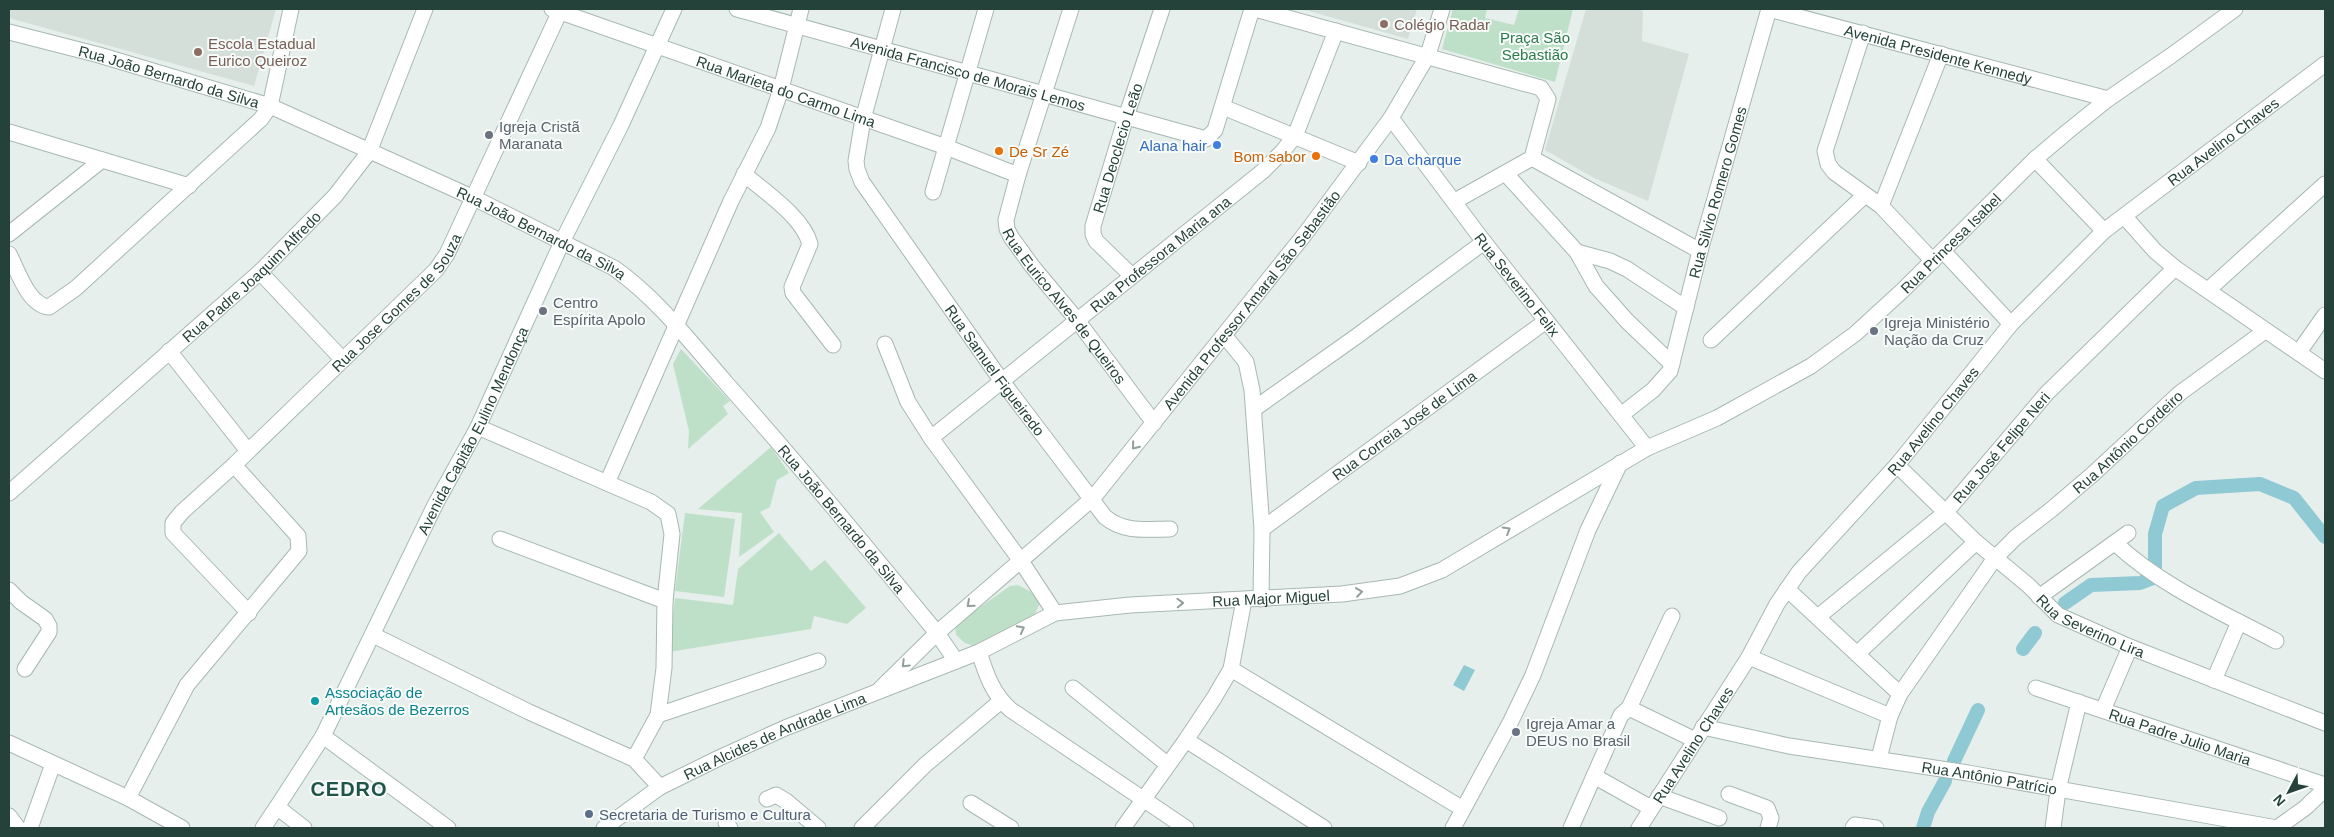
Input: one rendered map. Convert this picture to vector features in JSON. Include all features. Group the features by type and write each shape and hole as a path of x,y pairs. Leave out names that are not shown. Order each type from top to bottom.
{"street":[{"path":"9,254 30,293 40,305 49,307 76,288 252,128 270,106 291,9"},
{"name":"Rua Padre Joaquim Alfredo","path":"9,493 260,272 335,196 369,152 425,9"},
{"name":"Avenida Capitão Eulino Mendonça","path":"263,828 323,736 435,505 478,427 562,242 621,124 674,9"},
{"name":"Avenida Francisco de Morais Lemos","path":"737,9 1043,93 1198,138 1206,139 1212,134 1223,107"},
{"path":"607,483 744,174 768,128 781,89 801,9"},
{"path":"863,119 893,9"},
{"path":"933,192 986,9"},
{"name":"Rua Eurico Alves de Queiros","path":"1071,9 1018,175 1006,220 1007,229 1011,238 1032,266 1077,320 1154,423"},
{"name":"Rua Deoclecio Leão","path":"1131,275 1102,248 1093,234 1096,212 1162,9"},
{"path":"1359,163 1223,107 1254,9 1428,55 1541,88 1548,99 1532,158 1455,201"},
{"name":"Avenida Professor Amaral São Sebastião","path":"1021,561 1093,498 1359,163 1391,118 1428,55 1442,9"},
{"name":"Avenida Presidente Kennedy","path":"1769,9 2108,99"},
{"name":"Rua Silvio Romero Gomes","path":"1670,370 1700,251 1769,9"},
{"name":"Rua Princesa Isabel","path":"1647,448 1717,418 1811,366 1855,334 1938,256 2035,159 2108,99 2235,9"},
{"name":"Rua Marieta do Carmo Lima","path":"558,10 946,147 1018,175"},
{"name":"Rua Jose Gomes de Souza","path":"249,613 173,533 173,523 182,512 234,465 436,270 447,254 474,198 558,10"},
{"name":"Rua Professora Maria ana","path":"931,438 1131,275 1263,171 1282,152 1295,136 1336,31"},
{"name":"Rua João Bernardo da Silva","path":"9,32 99,55 270,106 474,198 608,264 634,282 676,326 781,445 937,632 956,661"},
{"path":"1863,33 1825,151 1828,164 1834,172 1881,206 2012,324"},
{"path":"1881,206 1941,54"},
{"name":"Rua Avelino Chaves","path":"1639,828 1749,658 1787,589 1812,556 1845,524 1897,465 2012,324 2104,231 2325,64"},
{"name":"Rua Severino Felix","path":"1391,118 1484,242 1647,448"},
{"name":"Rua Samuel Figueiredo","path":"863,119 856,161 859,176 1001,380 1106,517 1115,526 1127,529 1170,529"},
{"path":"11,134 189,186"},
{"path":"1532,158 1700,251"},
{"path":"2035,159 2104,231"},
{"path":"9,234 102,160"},
{"path":"744,174 805,230 810,244 792,288 793,293 833,345"},
{"path":"1506,174 1577,252 1596,286 1670,370 1621,415"},
{"path":"2208,290 2325,184"},
{"path":"1710,340 1865,195"},
{"path":"2124,216 2148,244 2175,268 2325,371"},
{"path":"1254,409 1484,242"},
{"path":"1577,252 1610,261 1627,269 1686,308"},
{"name":"Rua José Felipe Neri","path":"1819,616 1946,512 2046,393 2175,268"},
{"path":"260,272 343,360"},
{"path":"2299,352 2325,315"},
{"name":"Rua Correia José de Lima","path":"1262,529 1546,321"},
{"name":"Rua Antônio Cordeiro","path":"1879,758 1890,716 1900,694 1995,558 2016,537 2086,480 2180,393 2213,367 2265,331"},
{"path":"1224,335 1246,362 1250,374 1262,529 1261,599"},
{"path":"886,344 908,402 931,438 1021,561 1055,613"},
{"path":"169,351 248,451"},
{"path":"478,427 651,502 668,514 672,534 665,601 664,668 658,715 634,759"},
{"name":"Rua Major Miguel","path":"874,695 978,652 1055,613 1130,605 1342,594 1400,586 1442,570 1647,448"},
{"path":"1453,828 1511,721 1533,675 1588,530 1620,464"},
{"path":"128,798 182,692 299,551 300,542 298,536 234,465"},
{"name":"Rua Severino Lira","path":"1897,465 1976,542 2058,615 2130,647 2325,723"},
{"path":"2039,597 2128,533"},
{"path":"500,540 665,601"},
{"path":"1857,654 1976,542"},
{"path":"2115,543 2138,563 2173,587 2276,641"},
{"name":"Rua Alcides de Andrade Lima","path":"604,828 660,787 785,728 874,695 937,632 1021,561"},
{"path":"1787,589 1819,616 1900,694"},
{"path":"9,590 20,602 46,619 49,626 49,632 25,669"},
{"path":"1123,828 1186,740 1231,669 1244,600"},
{"path":"1571,828 1622,715 1630,708 1672,616"},
{"path":"2214,680 2239,622"},
{"path":"373,635 529,712 634,759 660,787"},
{"path":"2103,710 2130,647"},
{"path":"978,652 991,684 1001,701 1186,828"},
{"path":"1749,658 1890,716"},
{"path":"658,715 818,661"},
{"path":"1231,669 1463,809"},
{"path":"1073,688 1167,764"},
{"name":"Rua Padre Julio Maria","path":"2036,688 2325,787"},
{"path":"862,828 925,765 1001,701"},
{"path":"2053,828 2058,790 2079,702"},
{"name":"Rua Antônio Patrício","path":"1630,708 1699,734 1879,758 2277,828"},
{"path":"323,736 448,828"},
{"path":"1186,740 1324,828"},
{"path":"9,743 128,798 182,828"},
{"path":"17,826 54,764"},
{"path":"1597,770 1655,802 1719,818"},
{"path":"2277,828 2305,808 2325,787"},
{"path":"1729,794 1767,808 1771,818 1768,828"},
{"path":"767,799 776,796 786,801 818,828"},
{"path":"971,803 1011,828"},
{"path":"277,807 304,828"},
{"path":"1853,828 1859,824 1876,828"}],"shaded area":[{"name":"Escola Estadual Eurico Queiroz","path":"9,9 276,9 254,86 9,18"},
{"name":"Colégio Radar","path":"1302,9 1417,9 1408,39"},
{"path":"1586,9 1636,9 1643,11 1642,41 1689,54 1648,201 1594,178 1545,150"}],"green space":[{"name":"Praça São Sebastião","path":"1453,9 1487,9 1485,18 1514,25 1519,9 1573,9 1555,82 1442,49"},
{"path":"681,349 730,401 723,406 728,414 688,449 689,431 673,364"},
{"path":"771,447 789,473 777,480 770,507 760,512 774,532 739,557 742,513 698,509"},
{"path":"685,513 735,519 724,597 675,591"},
{"path":"779,533 811,571 825,560 866,608 847,624 814,616 811,629 669,652 675,598 733,605 738,569"},
{"path":"1018,585 1031,592 1040,603 1034,616 977,647 965,643 956,635 955,625 1010,586"}],"water":[{"path":"1464,665 1475,670 1464,691 1453,685"}],"waterway":[{"path":"2155,571 2155,534 2163,506 2196,488 2260,484 2294,498 2325,537"},
{"path":"2065,603 2091,585 2140,583 2153,578"},
{"path":"2023,649 2035,633"},
{"path":"1954,761 1978,710"},
{"path":"1923,828 1928,812 1945,781"}],"place":[{"name":"Colégio Radar","path":"1384,24"},
{"name":"Escola Estadual Eurico Queiroz","path":"198,52"},
{"name":"Igreja Cristã Maranata","path":"489,135"},
{"name":"Alana hair","path":"1217,145"},
{"name":"De Sr Zé","path":"999,151"},
{"name":"Bom sabor","path":"1316,156"},
{"name":"Da charque","path":"1374,159"},
{"name":"Centro Espírita Apolo","path":"543,311"},
{"name":"Igreja Ministério Nação da Cruz","path":"1874,331"},
{"name":"Associação de Artesãos de Bezerros","path":"315,701"},
{"name":"Igreja Amar a DEUS no Brasil","path":"1516,732"},
{"name":"Secretaria de Turismo e Cultura","path":"589,814"}],"district":[{"name":"CEDRO","path":"349,789"}]}
